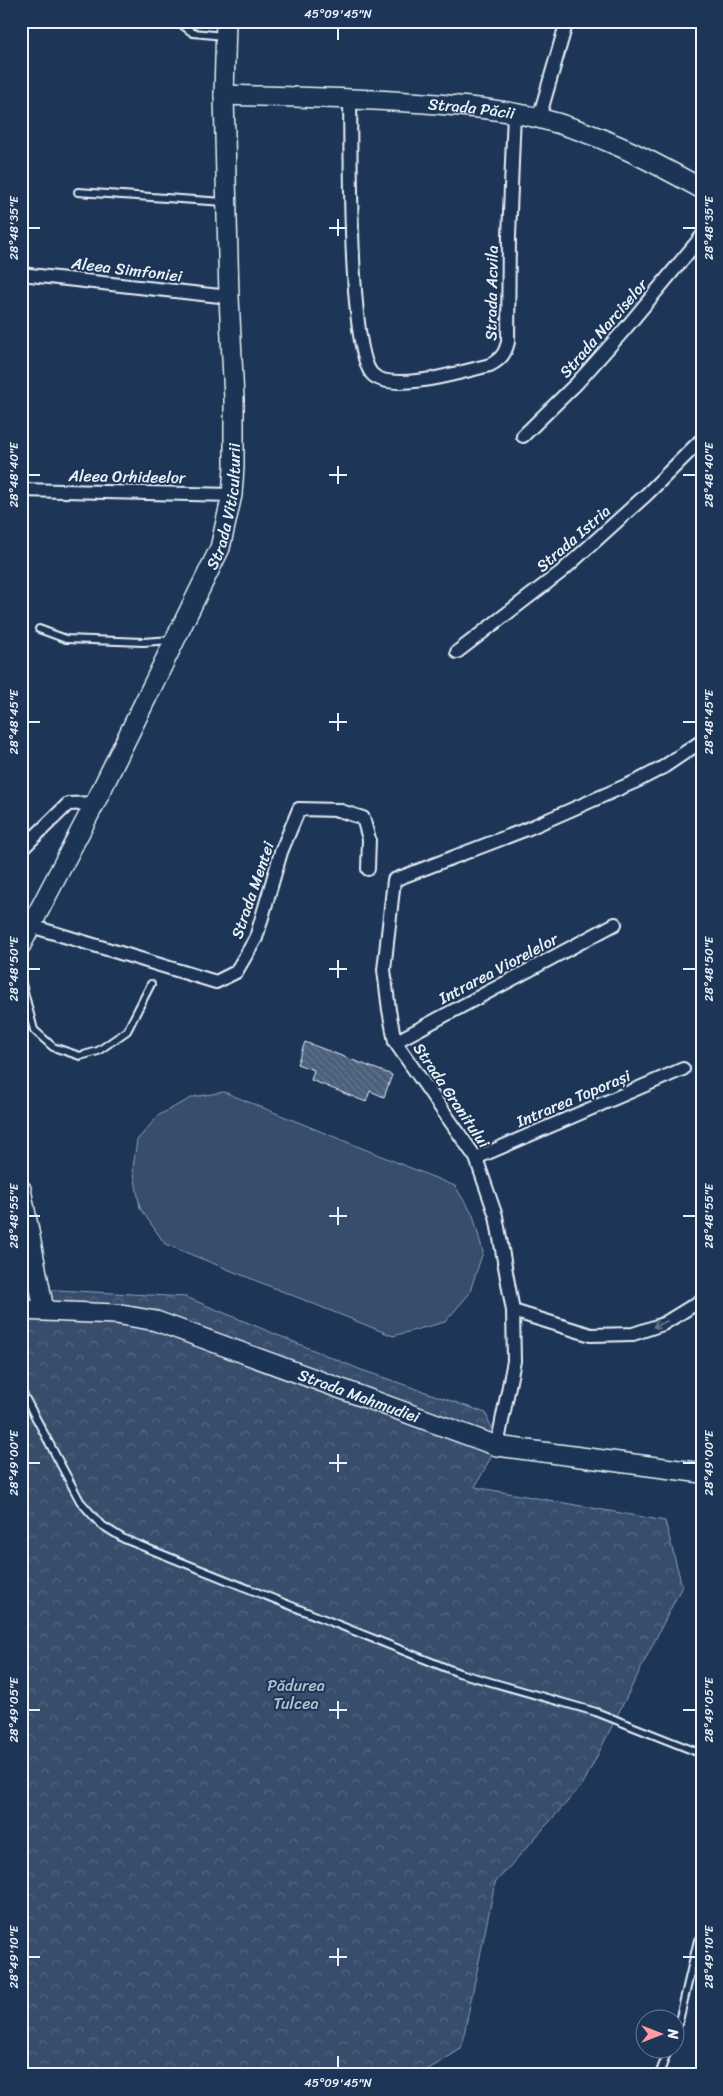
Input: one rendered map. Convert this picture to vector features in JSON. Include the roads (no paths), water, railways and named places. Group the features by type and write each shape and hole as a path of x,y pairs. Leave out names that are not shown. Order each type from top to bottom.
{"main road":[{"name":"Strada Viticulturii","path":"21,945 95,803 220,548 232,495 234,399 229,296 224,95 226,29"},
{"name":"Strada Păcii","path":"224,95 385,100 514,113 539,118 618,145 702,189"},
{"path":"21,1189 28,1262 44,1310"},
{"name":"Strada Mahmudiei","path":"21,1310 116,1314 156,1321 498,1446 702,1473"}],"street":[{"path":"539,118 567,21"},
{"name":"Strada Acvila","path":"350,98 354,293 358,329 365,358 372,374 391,382 405,383 490,365 499,360 505,353 508,342 509,236 514,113"},
{"name":"Strada Narciselor","path":"523,436 577,383 625,329 702,236"},
{"name":"Aleea Simfoniei","path":"21,274 229,296"},
{"name":"Strada Istria","path":"457,652 561,572 647,494 702,439"},
{"name":"Aleea Orhideelor","path":"21,490 232,495"},
{"name":"Strada Granitului","path":"498,1446 514,1361 513,1311 496,1216 476,1158 395,1042 384,970 394,880 527,829 639,780 662,768 702,741"},
{"path":"21,850 68,804 95,803"},
{"name":"Strada Mentei","path":"31,926 216,982 236,972 256,938 281,852 298,809 338,810 363,818 369,839 368,869"},
{"name":"Intrarea Viorelelor","path":"395,1042 615,924"},
{"name":"Intrarea Toporași","path":"476,1158 682,1069"},
{"path":"513,1311 591,1335 633,1334 663,1324 702,1300"}],"lane":[{"path":"177,21 193,32 226,29"},
{"path":"78,192 227,202"},
{"path":"39,629 66,639 143,642 176,640"},
{"path":"21,980 34,1030 53,1047 80,1056 98,1051 127,1031 151,984"},
{"path":"21,1390 80,1502 100,1524 124,1539 460,1673 596,1712 702,1754"},
{"path":"682,2008 698,1940 702,1935"},
{"path":"659,2075 665,2058"}],"park label":[{"name":"Pădurea Tulcea","path":"296,1694"}]}
